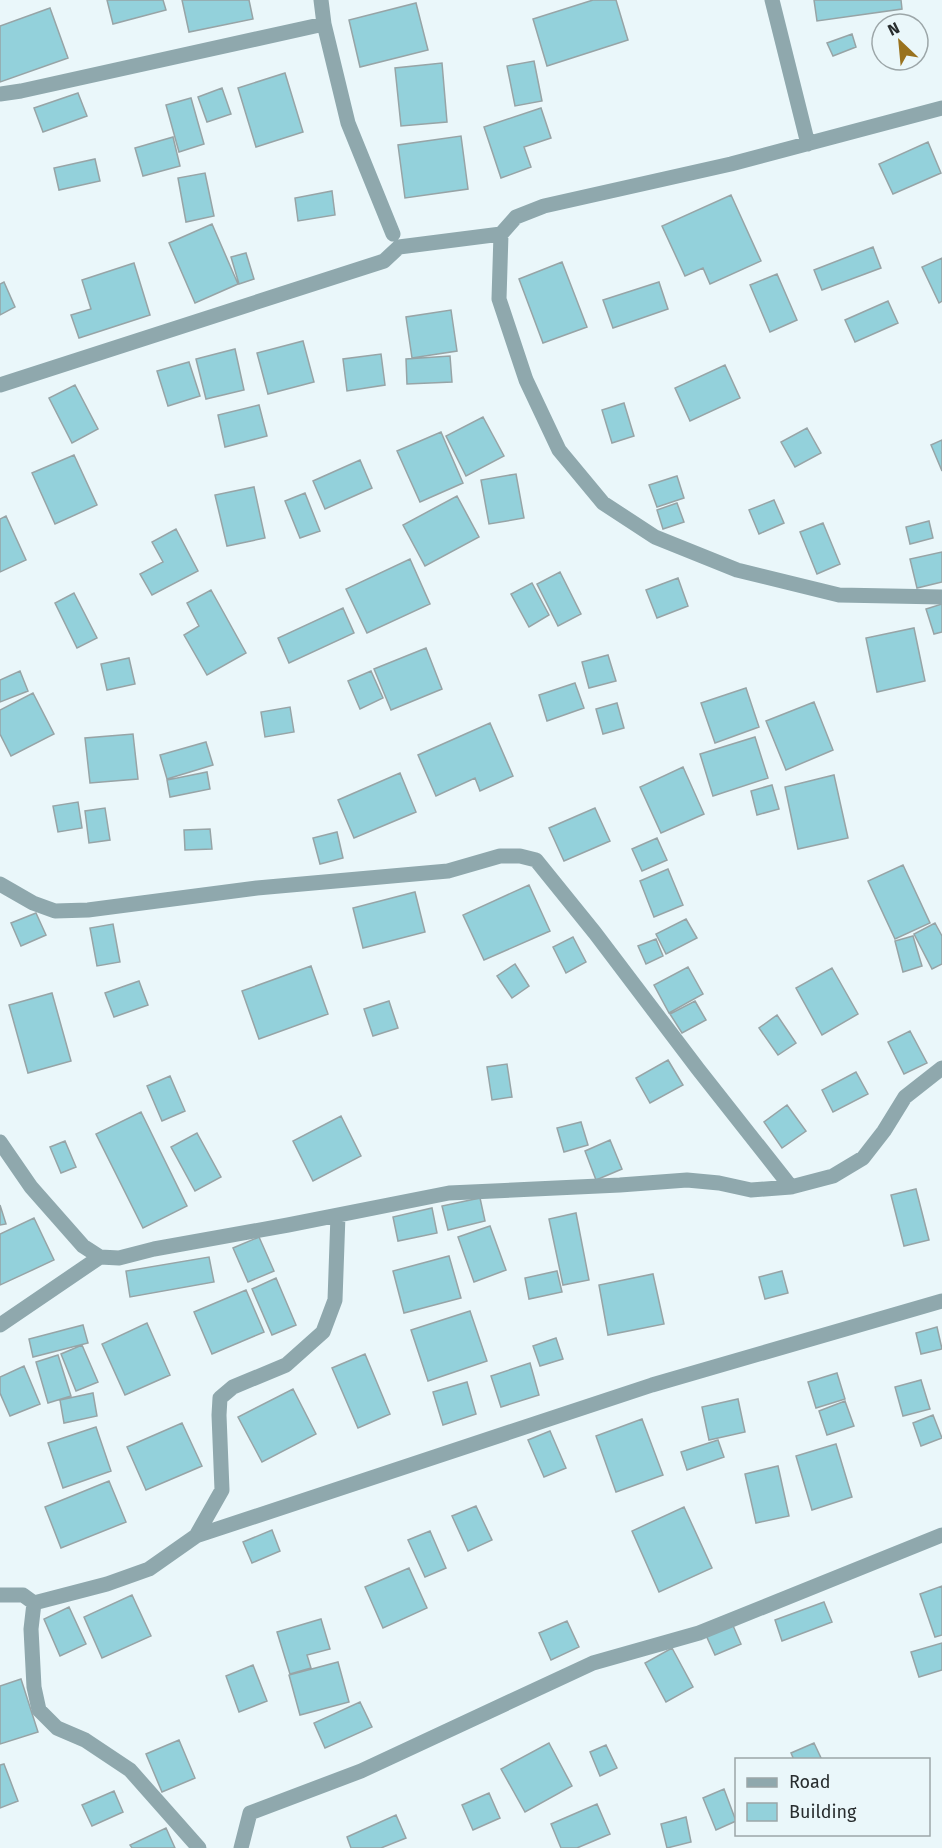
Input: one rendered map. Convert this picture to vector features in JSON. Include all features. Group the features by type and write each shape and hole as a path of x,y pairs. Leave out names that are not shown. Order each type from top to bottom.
{"street":[{"path":"321,0 324,24 348,123 393,234"},
{"path":"772,0 808,144"},
{"path":"0,94 324,24"},
{"path":"0,385 384,261 399,247 501,234 516,218 544,206 731,164 942,108"},
{"path":"501,234 499,299 526,380 559,450 603,504 655,537 737,570 839,595 942,597"},
{"path":"0,884 33,903 55,911 88,910 257,888 448,872 500,856 520,856 536,860 596,933 791,1187"},
{"path":"0,1142 31,1187 83,1246 100,1257 119,1258 154,1249 449,1192 687,1180 719,1183 751,1190 791,1187 833,1176 863,1158 884,1131 905,1097 942,1068"},
{"path":"196,1536 222,1490 220,1398 233,1387 286,1365 323,1332 334,1300 338,1215"},
{"path":"0,1325 100,1257"},
{"path":"34,1603 107,1584 149,1569 196,1536 652,1385 942,1301"},
{"path":"241,1848 250,1813 361,1771 593,1663 699,1633 942,1535"},
{"path":"0,1594 23,1595 34,1603"},
{"path":"34,1603 31,1629 34,1687 39,1710 57,1728 85,1740 130,1770 199,1848"}],"building":[{"path":"107,0 163,0 166,10 113,24"},
{"path":"182,0 249,0 253,19 189,32"},
{"path":"593,0 616,0 628,40 547,66 533,19"},
{"path":"814,0 901,0 902,9 817,21"},
{"path":"416,3 428,50 360,67 349,20"},
{"path":"50,8 68,58 0,82 0,26"},
{"path":"852,34 856,47 833,56 827,43"},
{"path":"534,61 542,101 515,106 507,66"},
{"path":"442,63 447,122 401,126 395,68"},
{"path":"285,73 303,132 256,147 238,88"},
{"path":"222,88 231,114 207,122 198,97"},
{"path":"78,93 87,116 43,132 34,108"},
{"path":"191,98 204,144 179,152 166,105"},
{"path":"541,108 551,138 524,147 531,167 501,178 484,127"},
{"path":"461,136 468,189 405,198 398,145"},
{"path":"173,137 180,166 143,176 135,148"},
{"path":"928,142 941,173 893,194 879,164"},
{"path":"95,159 100,181 59,190 54,168"},
{"path":"205,173 214,216 186,222 178,178"},
{"path":"332,191 335,215 298,221 295,198"},
{"path":"731,195 761,261 710,284 703,268 685,276 662,226"},
{"path":"212,224 238,284 195,303 169,243"},
{"path":"873,247 881,268 822,290 814,270"},
{"path":"246,253 254,279 239,284 231,257"},
{"path":"942,258 942,301 939,303 922,267"},
{"path":"562,262 587,327 543,343 519,279"},
{"path":"134,263 150,315 79,338 71,315 91,309 82,280"},
{"path":"777,274 797,320 770,332 750,285"},
{"path":"4,282 15,307 0,315 0,284"},
{"path":"659,282 668,309 613,328 603,300"},
{"path":"888,301 898,323 855,342 845,320"},
{"path":"451,310 457,351 412,358 406,317"},
{"path":"303,341 314,382 268,394 257,353"},
{"path":"235,349 244,390 206,399 196,359"},
{"path":"381,354 385,385 347,391 343,359"},
{"path":"450,356 452,382 407,384 406,359"},
{"path":"189,362 200,396 168,406 157,371"},
{"path":"725,365 740,398 690,421 675,388"},
{"path":"75,385 98,429 72,443 49,398"},
{"path":"624,403 634,436 612,443 602,410"},
{"path":"259,405 267,436 225,447 218,415"},
{"path":"483,417 504,456 466,476 446,436"},
{"path":"807,428 821,453 795,467 781,442"},
{"path":"441,432 463,483 420,502 397,451"},
{"path":"942,440 942,471 931,445"},
{"path":"74,455 97,505 55,524 32,473"},
{"path":"360,460 372,488 325,509 313,481"},
{"path":"516,474 524,518 489,524 481,480"},
{"path":"677,476 684,498 657,507 649,485"},
{"path":"254,487 265,538 227,546 215,495"},
{"path":"305,493 320,531 300,538 285,501"},
{"path":"457,496 479,537 425,566 403,525"},
{"path":"774,500 784,523 759,534 749,510"},
{"path":"677,503 684,522 663,529 657,510"},
{"path":"6,516 26,560 0,572 0,519"},
{"path":"929,521 933,538 910,544 906,527"},
{"path":"823,523 840,564 817,574 800,532"},
{"path":"176,529 198,571 152,595 140,574 163,562 152,542"},
{"path":"942,552 942,582 917,588 910,559"},
{"path":"410,559 430,604 367,633 346,589"},
{"path":"560,572 581,614 558,626 537,584"},
{"path":"678,578 688,606 657,618 646,590"},
{"path":"532,583 549,615 529,627 511,594"},
{"path":"211,590 246,653 207,675 184,635 199,626 187,603"},
{"path":"74,593 97,638 77,648 55,603"},
{"path":"942,604 942,632 934,634 926,609"},
{"path":"343,608 354,633 289,663 278,638"},
{"path":"914,628 925,681 877,692 866,638"},
{"path":"426,648 442,689 391,710 374,669"},
{"path":"608,655 616,681 589,688 582,662"},
{"path":"129,658 135,684 107,690 101,664"},
{"path":"20,671 28,691 0,702 0,680"},
{"path":"371,671 383,698 360,709 348,681"},
{"path":"575,683 584,708 547,721 539,695"},
{"path":"746,688 759,727 715,743 701,703"},
{"path":"33,693 54,734 11,756 0,734 0,710"},
{"path":"814,702 833,750 786,770 766,721"},
{"path":"617,703 624,728 603,734 596,709"},
{"path":"290,707 294,732 265,737 261,712"},
{"path":"490,723 513,776 480,791 475,778 436,796 418,755"},
{"path":"133,734 138,779 90,783 85,738"},
{"path":"755,737 768,778 713,796 700,754"},
{"path":"206,742 213,765 167,779 160,755"},
{"path":"683,767 704,814 661,833 640,787"},
{"path":"207,772 210,789 170,797 167,780"},
{"path":"400,773 416,812 354,838 338,800"},
{"path":"834,775 848,838 798,849 785,787"},
{"path":"772,785 779,809 757,815 751,791"},
{"path":"78,802 82,828 58,832 53,806"},
{"path":"105,808 110,840 89,843 85,811"},
{"path":"595,808 610,841 564,861 549,828"},
{"path":"210,829 212,849 185,850 184,830"},
{"path":"337,832 343,858 320,864 313,838"},
{"path":"657,838 667,860 642,871 632,849"},
{"path":"903,865 930,923 895,939 868,881"},
{"path":"668,869 683,905 654,917 640,881"},
{"path":"529,885 550,931 484,960 463,915"},
{"path":"415,892 425,932 363,948 353,908"},
{"path":"36,913 46,935 21,946 11,923"},
{"path":"686,919 697,938 666,954 656,934"},
{"path":"935,923 942,936 942,964 932,969 914,934"},
{"path":"113,924 120,962 97,966 90,928"},
{"path":"913,936 922,966 903,972 895,941"},
{"path":"573,937 586,962 566,973 553,947"},
{"path":"656,939 663,956 646,964 638,946"},
{"path":"515,964 529,986 512,998 497,976"},
{"path":"311,966 328,1014 259,1039 242,991"},
{"path":"688,967 703,994 669,1013 654,985"},
{"path":"832,968 858,1014 822,1035 796,988"},
{"path":"139,981 148,1005 114,1017 105,993"},
{"path":"52,993 71,1061 28,1073 9,1005"},
{"path":"389,1001 398,1028 373,1036 364,1009"},
{"path":"695,1001 706,1020 682,1033 670,1014"},
{"path":"777,1015 796,1043 778,1055 759,1028"},
{"path":"910,1031 927,1063 904,1074 888,1042"},
{"path":"668,1060 683,1085 650,1103 636,1078"},
{"path":"507,1064 512,1097 492,1100 487,1067"},
{"path":"856,1072 868,1094 833,1112 822,1090"},
{"path":"170,1076 185,1111 162,1121 147,1086"},
{"path":"787,1105 806,1131 782,1148 764,1122"},
{"path":"141,1112 187,1206 143,1228 96,1134"},
{"path":"341,1116 361,1156 313,1181 293,1141"},
{"path":"581,1122 588,1145 564,1152 557,1128"},
{"path":"197,1133 221,1177 195,1191 171,1147"},
{"path":"610,1140 622,1169 596,1180 585,1151"},
{"path":"65,1141 76,1167 61,1173 50,1147"},
{"path":"916,1189 929,1240 904,1246 891,1195"},
{"path":"480,1198 485,1221 448,1230 442,1206"},
{"path":"0,1205 6,1224 0,1225"},
{"path":"432,1208 437,1233 398,1241 393,1217"},
{"path":"576,1213 589,1280 563,1285 549,1219"},
{"path":"34,1218 54,1260 0,1285 0,1234"},
{"path":"490,1226 506,1270 474,1282 458,1237"},
{"path":"259,1237 274,1271 248,1282 233,1248"},
{"path":"449,1256 461,1298 404,1313 393,1271"},
{"path":"209,1257 214,1282 130,1297 126,1271"},
{"path":"557,1271 562,1292 529,1299 525,1278"},
{"path":"782,1271 788,1293 765,1299 759,1277"},
{"path":"653,1274 664,1324 608,1335 599,1285"},
{"path":"276,1278 296,1325 272,1335 252,1289"},
{"path":"246,1290 264,1332 212,1354 194,1312"},
{"path":"470,1311 487,1361 428,1381 411,1330"},
{"path":"147,1323 170,1375 125,1395 102,1344"},
{"path":"83,1325 88,1343 33,1357 29,1339"},
{"path":"937,1327 942,1349 921,1354 916,1333"},
{"path":"556,1338 563,1359 540,1366 533,1346"},
{"path":"82,1345 98,1382 76,1391 61,1354"},
{"path":"365,1354 390,1414 358,1428 332,1368"},
{"path":"58,1355 71,1396 48,1403 36,1362"},
{"path":"530,1363 539,1395 501,1407 491,1376"},
{"path":"24,1366 40,1404 10,1416 0,1393 0,1377"},
{"path":"837,1373 845,1399 816,1408 808,1382"},
{"path":"921,1380 930,1409 903,1416 895,1387"},
{"path":"467,1382 476,1414 443,1425 433,1392"},
{"path":"293,1389 316,1434 262,1462 238,1417"},
{"path":"93,1393 97,1416 64,1423 60,1400"},
{"path":"738,1399 745,1432 709,1440 702,1407"},
{"path":"845,1401 854,1426 827,1435 819,1411"},
{"path":"933,1415 942,1438 921,1446 913,1423"},
{"path":"642,1419 663,1475 616,1492 596,1436"},
{"path":"182,1423 202,1466 146,1490 127,1447"},
{"path":"96,1427 111,1471 63,1488 48,1443"},
{"path":"550,1431 566,1468 544,1477 528,1440"},
{"path":"718,1440 724,1457 687,1470 681,1452"},
{"path":"836,1444 852,1497 812,1510 796,1456"},
{"path":"778,1466 789,1516 756,1523 745,1474"},
{"path":"109,1481 126,1522 61,1548 45,1507"},
{"path":"476,1506 492,1540 468,1551 452,1516"},
{"path":"684,1507 712,1568 659,1592 632,1531"},
{"path":"272,1530 280,1551 252,1563 243,1542"},
{"path":"430,1531 446,1568 425,1577 408,1540"},
{"path":"409,1568 427,1608 383,1628 365,1587"},
{"path":"942,1586 942,1635 935,1637 920,1594"},
{"path":"132,1595 151,1636 102,1658 84,1617"},
{"path":"824,1602 832,1622 782,1641 775,1620"},
{"path":"69,1607 86,1644 60,1656 44,1619"},
{"path":"321,1619 330,1649 307,1655 311,1668 290,1674 277,1632"},
{"path":"567,1621 579,1647 551,1660 539,1633"},
{"path":"731,1621 741,1644 715,1655 705,1633"},
{"path":"942,1643 942,1670 919,1677 911,1652"},
{"path":"672,1648 693,1687 666,1702 645,1663"},
{"path":"338,1662 349,1702 300,1715 289,1675"},
{"path":"253,1665 267,1701 239,1712 226,1676"},
{"path":"21,1679 38,1732 0,1744 0,1686"},
{"path":"360,1702 372,1727 325,1748 314,1723"},
{"path":"179,1740 195,1778 162,1792 146,1754"},
{"path":"549,1743 572,1786 525,1812 501,1769"},
{"path":"814,1743 821,1758 793,1758 791,1753"},
{"path":"606,1745 617,1768 600,1776 590,1752"},
{"path":"4,1764 18,1801 0,1808 0,1765"},
{"path":"724,1789 735,1821 716,1830 703,1798"},
{"path":"114,1791 123,1812 92,1826 82,1805"},
{"path":"489,1793 500,1818 473,1830 462,1805"},
{"path":"597,1804 610,1834 577,1848 561,1848 551,1824"},
{"path":"396,1815 406,1838 381,1848 351,1848 347,1837"},
{"path":"686,1817 691,1842 667,1848 661,1824"},
{"path":"166,1828 175,1848 132,1848 130,1845"}]}
